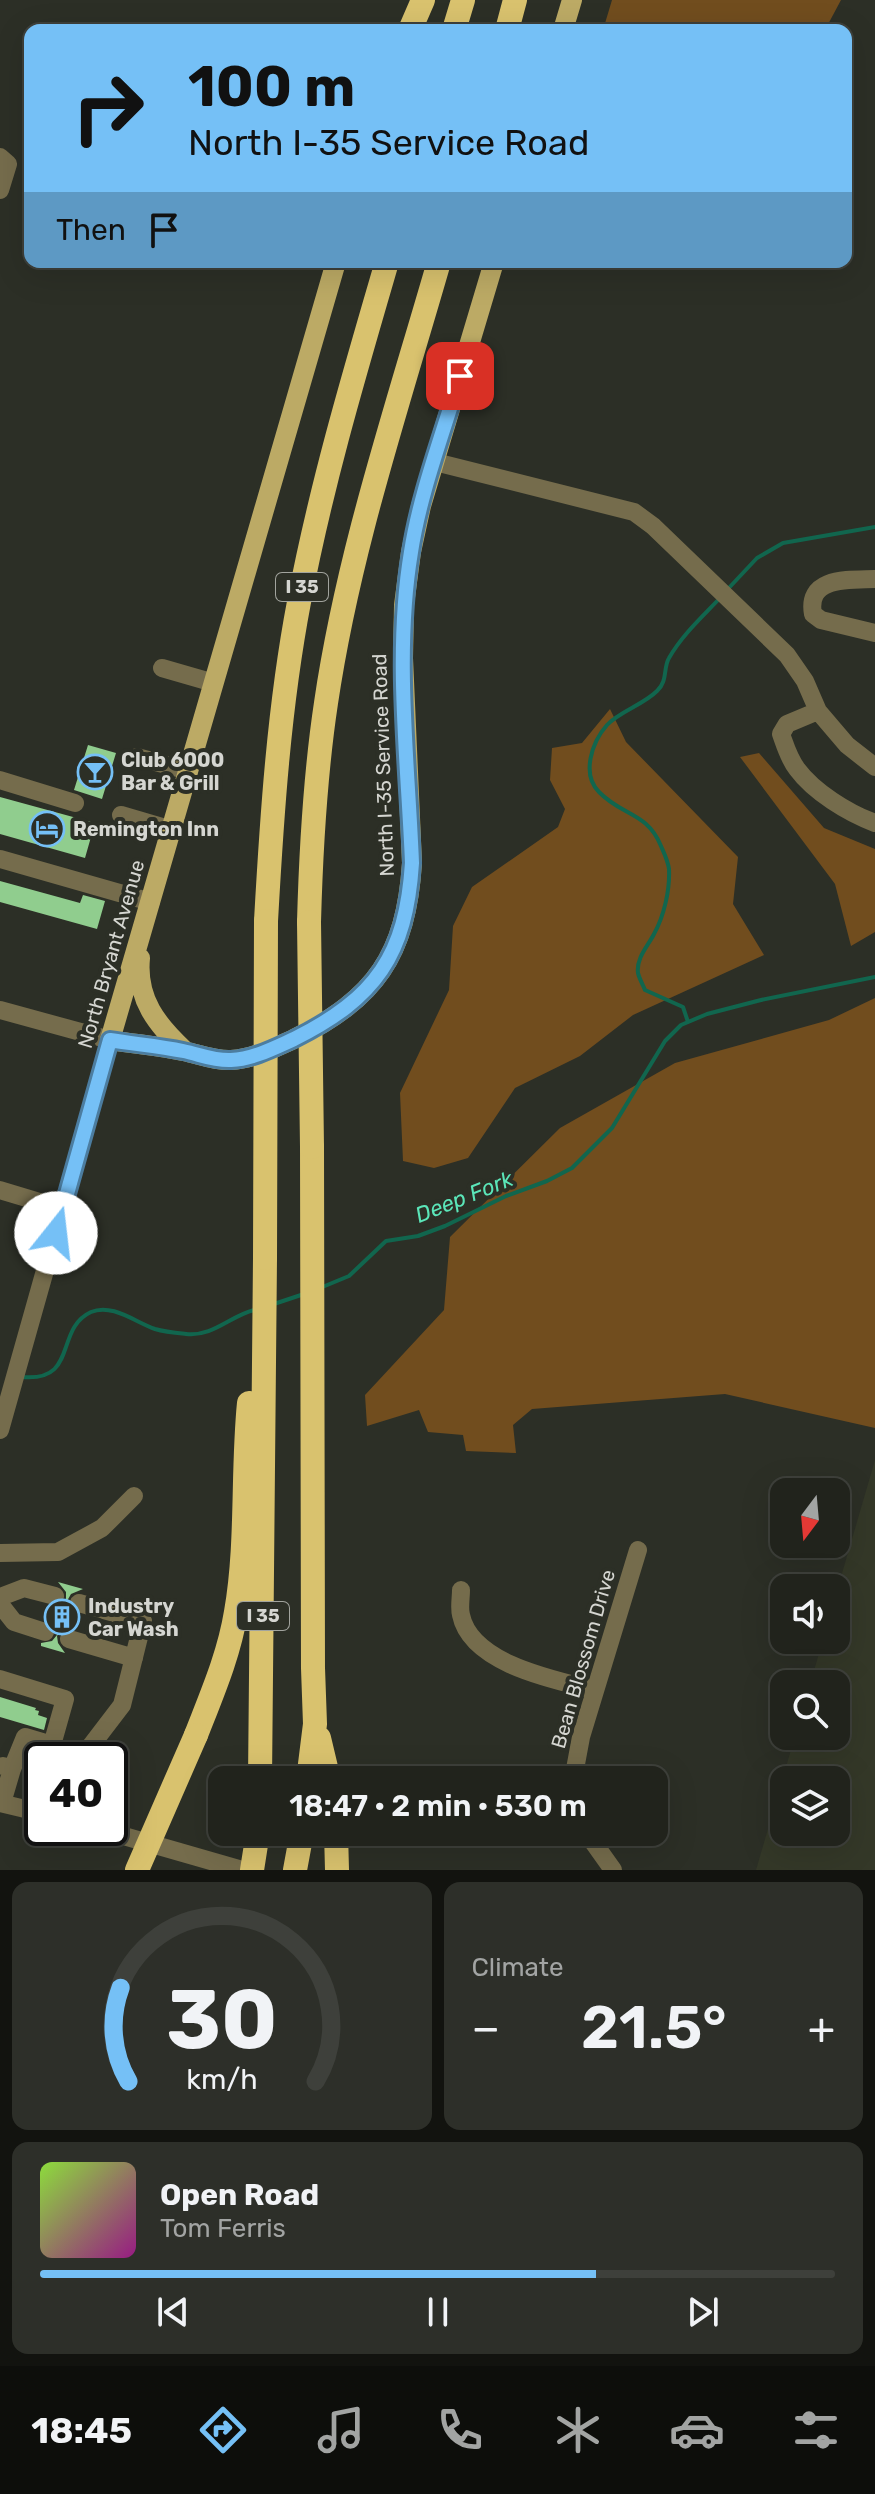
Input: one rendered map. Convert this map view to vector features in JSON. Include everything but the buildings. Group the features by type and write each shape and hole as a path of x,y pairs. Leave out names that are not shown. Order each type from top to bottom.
{"highway":[{"path":"413,24 423,0"},
{"path":"456,24 463,0"},
{"path":"509,24 515,0"},
{"name":"I 35","path":"260,1766 263,1593 253,1451 265,1258 266,921 276,766 299,603 334,445 385,268"},
{"name":"I 35","path":"310,1766 315,1724 309,922 318,764 338,634 361,536 437,268"},
{"path":"137,1870 223,1666 236,1614 253,1451"},
{"path":"315,1724 326,1766"},
{"path":"252,1870 256,1846"},
{"path":"295,1870 299,1846"},
{"path":"336,1846 337,1870"}],"main road":[{"path":"405,24 411,0"},
{"path":"565,24 572,0"},
{"name":"North Bryant Avenue","path":"110,1040 334,268"},
{"name":"North I-35 Service Road","path":"110,1040 185,1051 213,1059 252,1057 326,1023 349,1007 368,988 397,945 410,895 412,863 403,658 404,605 411,552 492,268"},
{"path":"144,928 139,969 143,995 156,1022 185,1051"}],"street":[{"path":"0,157 8,164 0,190"},
{"path":"435,462 634,512 653,526 787,655 805,681 818,711 847,745 875,767"},
{"path":"875,579 837,581 824,585 812,607 813,614 821,620 875,633"},
{"path":"162,668 214,683"},
{"path":"818,711 787,724 781,734 794,766 845,808 875,823"},
{"path":"137,757 189,771"},
{"path":"0,780 75,803"},
{"path":"121,815 172,830"},
{"path":"0,859 151,902"},
{"path":"0,1010 110,1040"},
{"name":"North Bryant Avenue","path":"0,1430 110,1040"},
{"path":"0,1190 63,1209"},
{"path":"0,1553 58,1552 102,1528 134,1496"},
{"name":"Bean Blossom Drive","path":"576,1766 581,1737 638,1550"},
{"path":"0,1597 24,1588 55,1596"},
{"path":"461,1590 461,1616 475,1641 507,1664 595,1690"},
{"path":"79,1603 143,1621 122,1705 94,1742"},
{"path":"0,1604 14,1622 45,1632"},
{"path":"69,1639 134,1658"},
{"path":"0,1679 65,1699 53,1742"},
{"path":"24,1809 1,1803 6,1767 25,1737 42,1742"},
{"path":"128,1837 242,1870"},
{"path":"596,1846 613,1870"}],"shaded area":[{"path":"612,0 841,0 828,24 605,24"},
{"path":"610,709 626,742 738,857 733,904 764,955 633,1015 580,1056 515,1088 468,1158 434,1168 403,1161 400,1093 449,990 453,926 472,887 558,827 565,809 550,780 552,748 582,743"},
{"path":"759,753 824,828 875,849 875,932 851,946 835,884 740,757"},
{"path":"875,998 875,1428 725,1394 532,1409 513,1425 516,1453 466,1451 463,1435 428,1432 419,1410 367,1426 365,1395 444,1310 450,1237 560,1128 675,1063 829,1020"},
{"path":"875,1460 875,1870 756,1870 770,1822 770,1846 850,1846 850,1766 786,1766 791,1750 850,1750 850,1670 814,1670 819,1654 850,1654 850,1574 842,1574 846,1558 850,1558 850,1546"}],"waterway":[{"path":"726,591 757,558 783,543 875,527"},
{"path":"688,1022 683,1007 645,990 638,973 641,957 658,927 666,903 669,877 666,857 649,827 599,792 590,767 593,749 607,725 657,691 663,683 667,662 674,650 720,598"},
{"name":"Deep Fork","path":"320,1288 349,1276 386,1241 418,1236 445,1226 572,1168 612,1128 665,1041 681,1025 707,1014 761,1000 875,977"},
{"name":"Deep Fork","path":"274,1304 304,1294"},
{"name":"Deep Fork","path":"22,1377 40,1376 52,1371 59,1363 73,1330 91,1312 107,1310 155,1329 196,1334 254,1310"}],"place":[{"name":"Club 6000 Bar & Grill","path":"95,772"},
{"name":"Remington Inn","path":"47,829"},
{"name":"Industry Car Wash","path":"62,1617"}],"route":[{"path":"56,1233 110,1040 185,1051 213,1059 252,1057 326,1023 349,1007 383,969 397,945 410,895 412,863 403,658 404,605 421,506 460,376"}]}
